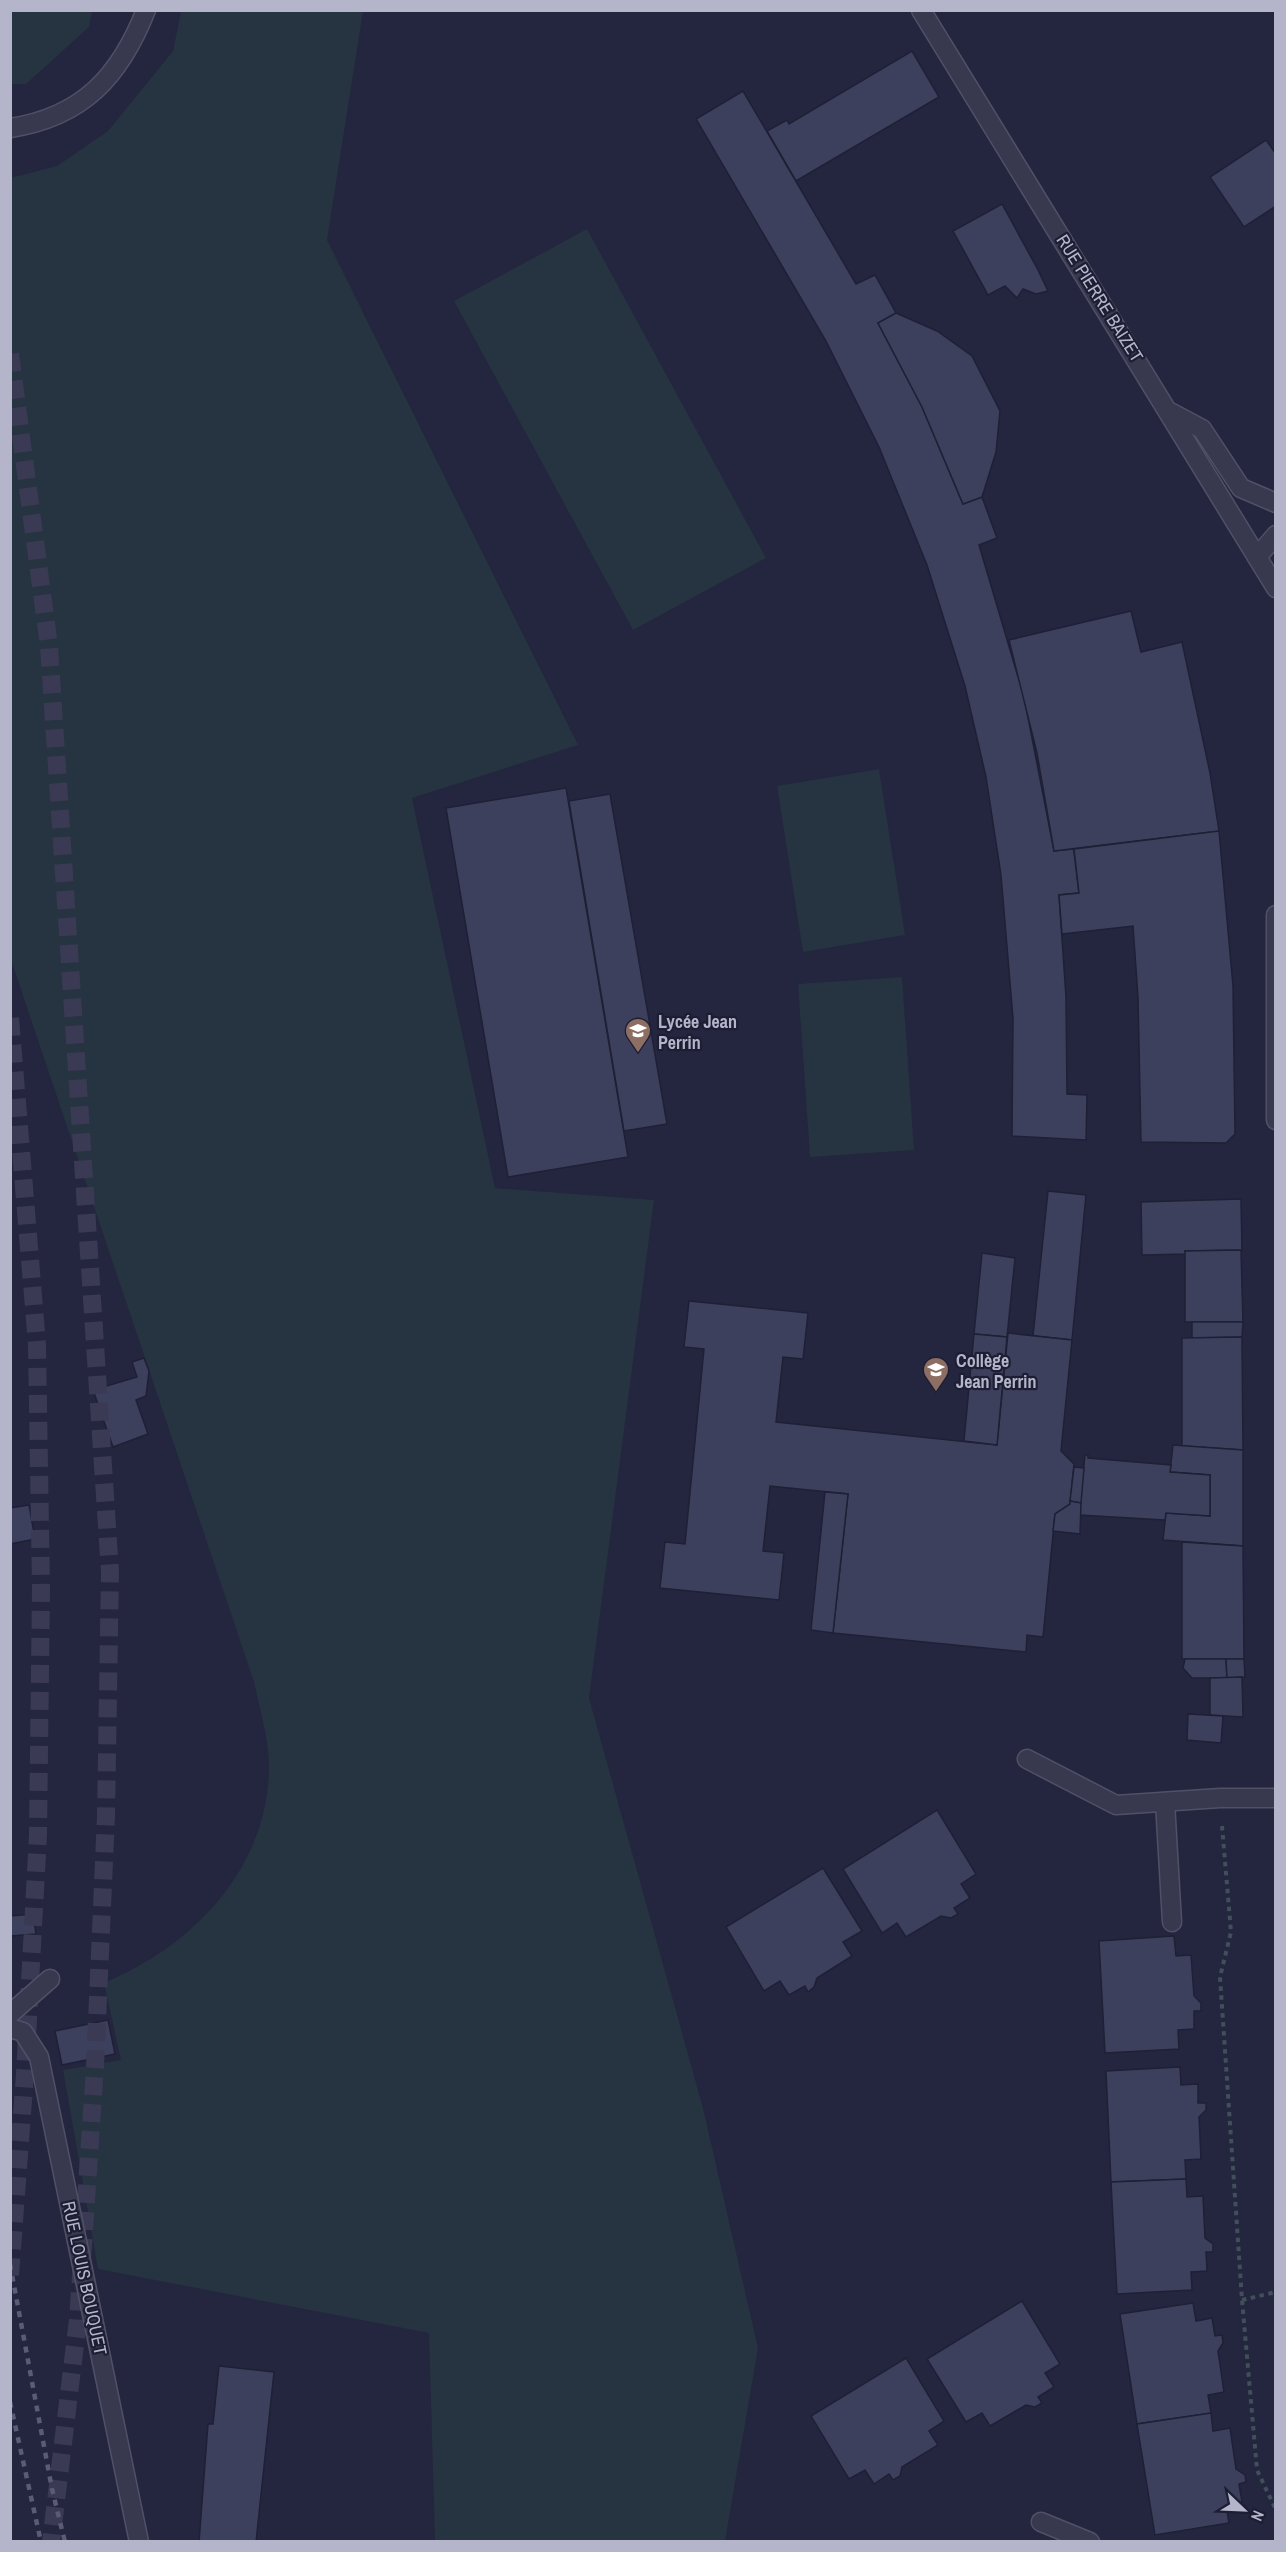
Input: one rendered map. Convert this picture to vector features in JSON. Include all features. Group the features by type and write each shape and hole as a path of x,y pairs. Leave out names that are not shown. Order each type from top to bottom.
{"street":[{"path":"10,128 30,125 76,106 110,77 133,45 146,10"},
{"name":"RUE PIERRE BAIZET","path":"921,10 1170,412 1275,588"},
{"path":"1170,412 1202,429 1241,488 1275,503"},
{"path":"1257,557 1275,535"},
{"path":"1275,915 1275,1120"},
{"path":"1027,1760 1116,1805 1220,1798 1275,1798"},
{"path":"1165,1802 1172,1922"},
{"path":"10,2014 50,1979"},
{"name":"RUE LOUIS BOUQUET","path":"10,2028 23,2032 39,2057 139,2541"},
{"path":"1041,2522 1090,2541"}],"path":[{"path":"1220,1798 1231,1932 1220,1977 1242,2300 1257,2470 1275,2510"},
{"path":"1242,2300 1275,2292"}],"shaded area":[{"path":"10,11 92,11 89,27 26,84 11,84"},
{"path":"181,11 363,11 327,240 578,745 412,798 495,1188 654,1200 589,1698 703,2108 758,2348 725,2541 435,2541 429,2333 98,2269 63,2070 121,2060 104,1983 166,1948 194,1926 218,1901 238,1873 254,1842 264,1808 269,1761 254,1682 11,960 10,178 57,166 108,131 173,51"},
{"path":"587,229 766,558 633,630 454,301"},
{"path":"879,769 905,935 803,952 777,786"},
{"path":"902,977 914,1150 810,1157 798,984"}],"building":[{"path":"912,51 939,97 796,181 767,131 787,120 789,124"},
{"path":"743,91 856,284 875,275 896,313 878,323 922,407 963,504 982,497 997,538 979,545 1024,697 1054,851 1074,849 1079,893 1059,895 1066,997 1067,1094 1087,1095 1086,1140 1012,1136 1013,1018 1001,875 986,777 965,686 927,565 879,447 826,341 696,119"},
{"path":"1266,140 1276,154 1276,206 1244,227 1210,177"},
{"path":"1002,204 1048,291 1036,294 1023,289 1017,298 1005,286 988,295 953,231"},
{"path":"896,313 937,331 972,356 1000,411 996,452 982,497 963,504 922,407 878,323"},
{"path":"1131,611 1141,652 1182,642 1210,773 1219,831 1054,851 1037,753 1009,640"},
{"path":"566,788 628,1157 508,1177 446,808"},
{"path":"610,794 667,1124 624,1131 569,801"},
{"path":"1219,831 1233,986 1235,1134 1226,1143 1141,1142 1138,997 1133,926 1062,934 1059,895 1079,893 1074,849"},
{"path":"1048,1191 1086,1195 1072,1340 1033,1336"},
{"path":"1241,1199 1242,1252 1241,1250 1185,1251 1186,1254 1142,1255 1141,1202"},
{"path":"1241,1250 1243,1322 1185,1322 1185,1251"},
{"path":"982,1253 1015,1258 1007,1337 974,1334"},
{"path":"689,1301 808,1313 803,1359 783,1357 776,1422 997,1445 1008,1333 1072,1340 1061,1451 1074,1464 1070,1504 1055,1514 1043,1637 1027,1635 1026,1652 833,1633 848,1494 770,1486 763,1551 784,1553 779,1600 660,1588 665,1542 685,1544 704,1349 684,1347"},
{"path":"1192,1322 1243,1322 1242,1337 1192,1338"},
{"path":"974,1334 1007,1337 997,1445 964,1441"},
{"path":"1242,1337 1243,1450 1182,1446 1182,1338"},
{"path":"144,1358 149,1371 146,1396 136,1400 148,1434 113,1447 93,1390 137,1377 132,1362"},
{"path":"1173,1445 1243,1450 1243,1546 1163,1540 1166,1513 1210,1516 1210,1475 1170,1472"},
{"path":"1085,1455 1088,1455 1088,1458 1171,1465 1170,1472 1210,1475 1210,1516 1166,1513 1165,1520 1079,1515"},
{"path":"1074,1467 1084,1468 1081,1503 1070,1501"},
{"path":"825,1492 848,1494 833,1633 811,1630"},
{"path":"1070,1501 1081,1503 1080,1534 1053,1531 1055,1514 1070,1504"},
{"path":"29,1505 35,1539 10,1544 10,1508"},
{"path":"1182,1542 1243,1546 1244,1659 1182,1659"},
{"path":"1185,1659 1226,1659 1227,1678 1192,1678 1183,1668"},
{"path":"1226,1659 1244,1659 1245,1677 1227,1678"},
{"path":"1242,1677 1243,1717 1210,1715 1210,1678"},
{"path":"1188,1714 1223,1716 1221,1743 1187,1740"},
{"path":"937,1810 976,1874 961,1884 970,1898 954,1908 958,1914 951,1918 941,1916 906,1937 897,1923 882,1933 843,1869"},
{"path":"823,1868 862,1931 843,1942 852,1956 817,1978 814,1987 808,1992 805,1986 789,1995 780,1981 764,1991 726,1927"},
{"path":"33,1914 36,1934 10,1936 10,1916"},
{"path":"1174,1936 1176,1956 1191,1955 1194,1996 1201,2003 1201,2011 1194,2011 1194,2029 1178,2030 1179,2049 1105,2053 1099,1941"},
{"path":"108,2020 115,2054 62,2065 55,2031"},
{"path":"1180,2067 1181,2085 1198,2084 1198,2103 1206,2103 1206,2110 1199,2117 1201,2159 1185,2160 1186,2179 1111,2182 1106,2071"},
{"path":"1186,2179 1187,2197 1203,2196 1205,2238 1213,2244 1213,2252 1206,2252 1207,2271 1191,2272 1192,2290 1117,2294 1111,2182"},
{"path":"1022,2301 1060,2364 1045,2373 1054,2387 1038,2397 1042,2403 1035,2407 1026,2405 990,2426 982,2413 966,2422 927,2359"},
{"path":"1193,2303 1196,2321 1212,2318 1215,2336 1222,2335 1223,2343 1218,2351 1224,2392 1208,2395 1211,2413 1137,2424 1120,2314"},
{"path":"906,2358 944,2421 929,2431 938,2445 902,2467 900,2476 893,2480 889,2474 874,2484 865,2470 849,2479 811,2416"},
{"path":"219,2366 274,2372 256,2542 199,2542 208,2424 213,2424"},
{"path":"1211,2413 1213,2431 1230,2428 1236,2469 1245,2475 1246,2482 1239,2484 1242,2502 1226,2505 1229,2523 1155,2535 1137,2424"}],"tunnel":[{"path":"10,354 49,646 110,1572 106,1816 95,2067 78,2320 51,2542"},
{"path":"10,1018 37,1344 41,1588 38,1835 25,2074 10,2275"}],"railway":[{"path":"10,2264 52,2489 65,2542"},
{"path":"10,2402 41,2542"}],"place":[{"name":"Lycée Jean Perrin","path":"638,1054"},
{"name":"Collège Jean Perrin","path":"936,1393"}]}
